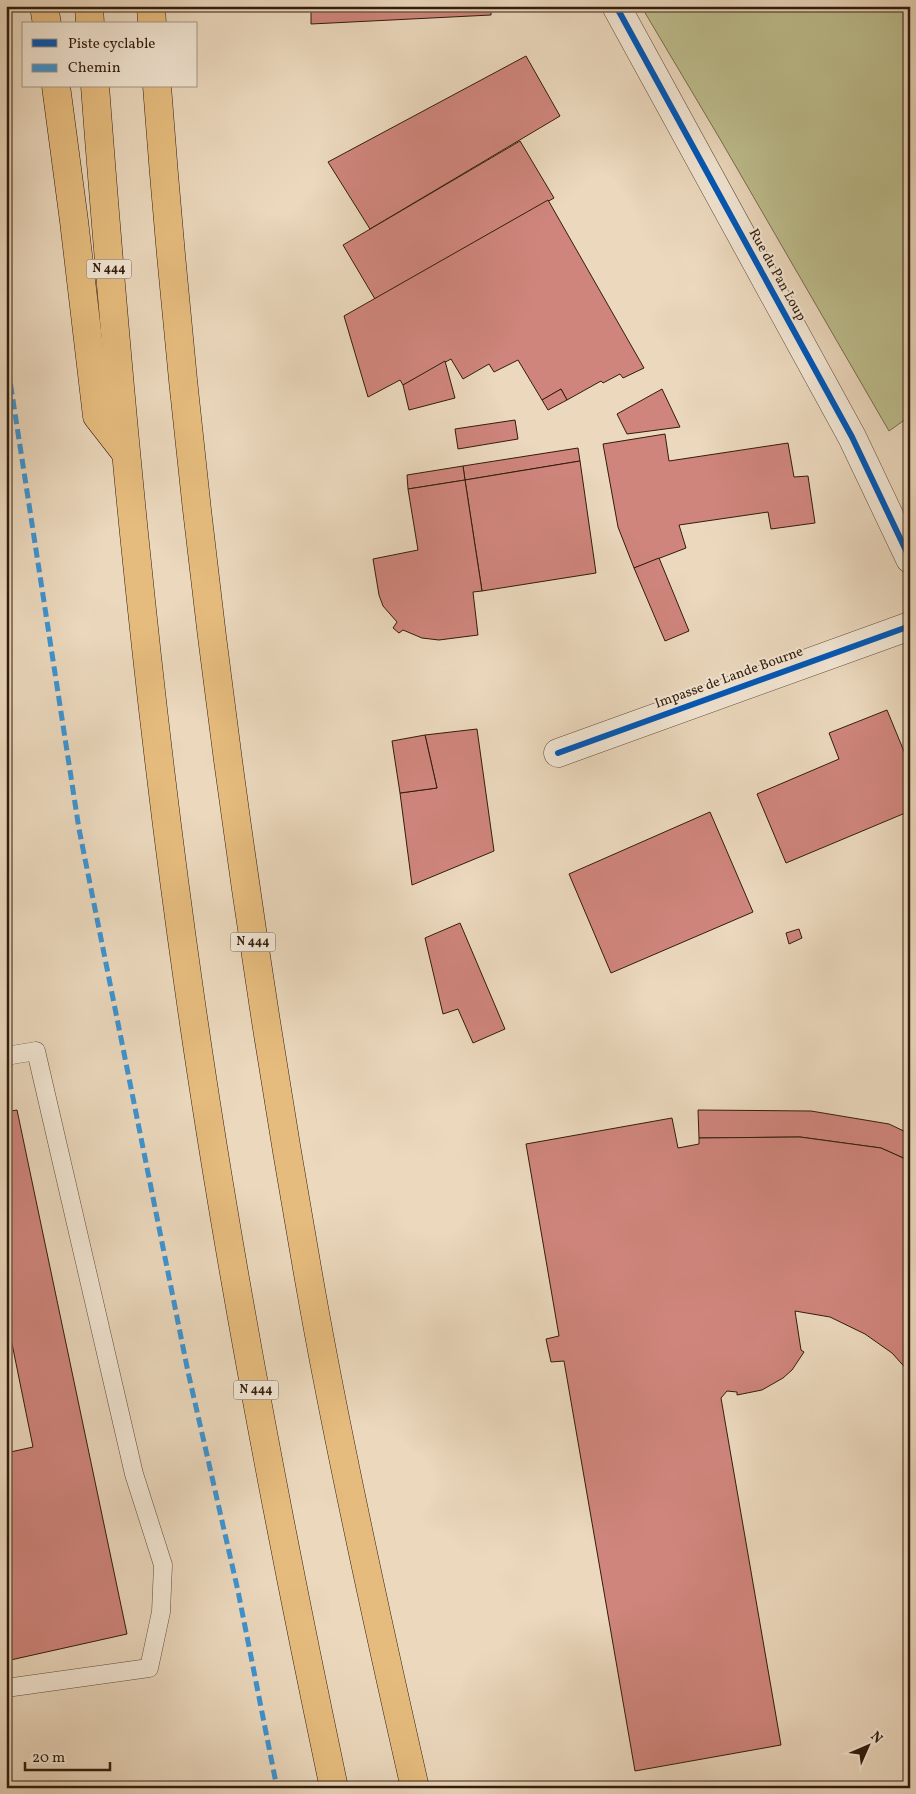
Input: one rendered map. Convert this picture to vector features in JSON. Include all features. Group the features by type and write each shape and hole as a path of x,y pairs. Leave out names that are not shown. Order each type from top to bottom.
{"highway":[{"path":"44,6 47,22"},
{"path":"89,6 90,22"},
{"path":"151,6 152,22"},
{"path":"56,88 97,416 125,452"},
{"name":"N 444","path":"94,88 125,452 170,846 195,1026 235,1276 274,1493 294,1600 334,1788"},
{"name":"N 444","path":"157,88 194,491 224,736 252,935 287,1153 316,1316 354,1509 415,1788"}],"street":[{"name":"Rue du Pan Loup","path":"616,6 852,437 910,559"},
{"name":"Impasse de Lande Bourne","path":"558,754 910,626"}],"lane":[{"path":"6,1056 36,1051 134,1474 163,1565 160,1612 148,1668 6,1688"}],"green space":[{"path":"641,6 910,6 910,416 889,431 720,139"}],"building":[{"path":"311,6 491,6 491,15 311,24"},
{"path":"526,56 560,116 370,229 328,162"},
{"path":"520,141 554,198 375,299 343,245"},
{"path":"548,200 644,368 623,378 620,374 603,383 601,381 567,400 561,389 542,400 518,360 494,372 489,364 463,379 451,359 403,385 400,380 368,397 344,316"},
{"path":"445,361 455,398 409,410 403,385"},
{"path":"561,389 567,400 548,410 542,400"},
{"path":"662,389 680,427 627,434 617,414"},
{"path":"515,420 518,439 458,449 455,429"},
{"path":"665,434 669,461 788,443 794,477 808,476 815,523 771,529 768,512 679,525 686,548 634,568 618,527 603,444"},
{"path":"578,448 580,461 465,480 463,466"},
{"path":"580,461 596,573 482,591 465,480"},
{"path":"463,466 465,480 408,489 407,475"},
{"path":"465,480 482,591 473,592 478,635 439,640 422,638 403,630 399,633 393,628 397,622 383,606 379,595 373,559 418,550 408,489"},
{"path":"659,558 689,631 665,641 634,568"},
{"path":"887,710 910,766 910,811 786,863 757,794 839,759 829,733"},
{"path":"477,729 494,851 412,885 400,793 437,788 425,735"},
{"path":"425,735 437,788 400,793 392,741"},
{"path":"710,812 753,912 611,973 569,874"},
{"path":"460,923 505,1029 473,1043 458,1009 443,1014 425,938"},
{"path":"799,929 802,938 789,944 786,933"},
{"path":"17,1110 127,1634 6,1661 6,1453 33,1447 8,1324 6,1325 6,1112"},
{"path":"698,1110 811,1111 889,1124 910,1134 910,1161 881,1148 800,1137 699,1138"},
{"path":"672,1118 678,1148 699,1144 699,1138 800,1137 881,1148 910,1161 910,1373 892,1353 865,1334 830,1317 795,1311 801,1350 804,1352 792,1370 783,1378 762,1390 737,1395 737,1392 727,1391 721,1398 781,1745 635,1771 564,1361 551,1362 546,1339 559,1336 526,1144"}],"marked path":[{"path":"6,355 79,829 188,1372 238,1591 277,1788"}],"cycle path":[{"path":"616,6 852,437 910,559"},
{"path":"558,753 910,626"}]}
